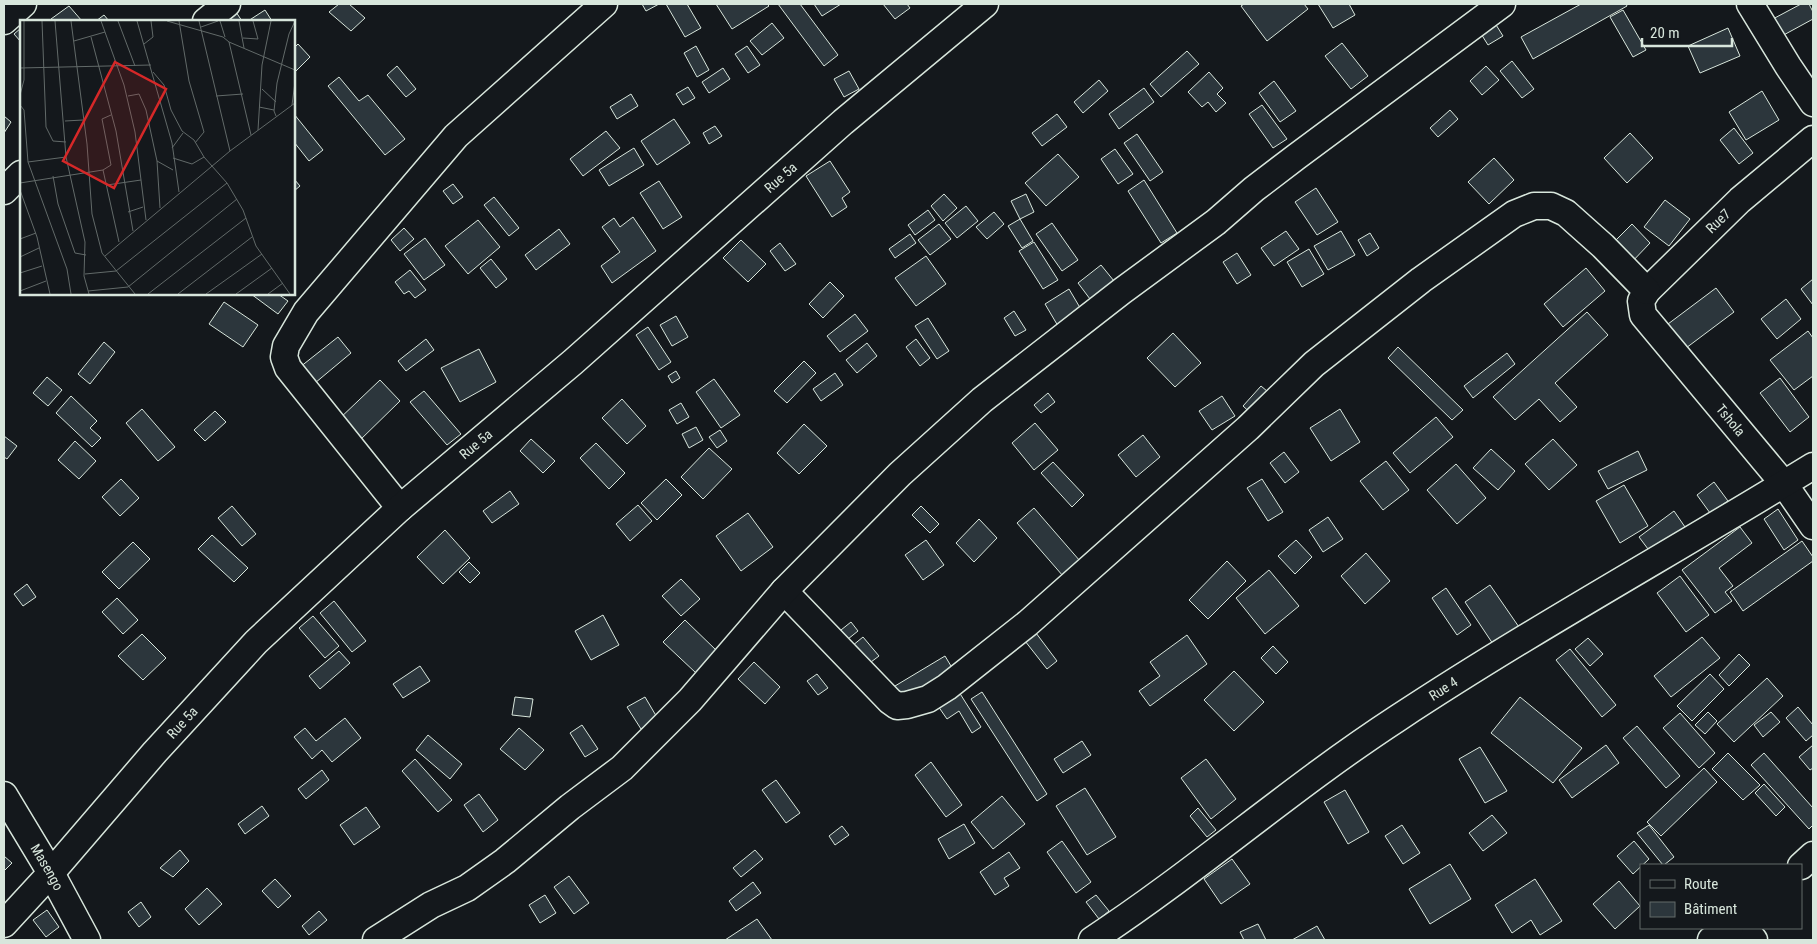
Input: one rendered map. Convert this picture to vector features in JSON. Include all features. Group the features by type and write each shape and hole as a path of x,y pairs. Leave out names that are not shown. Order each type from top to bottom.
{"street":[{"path":"4,21 23,4"},
{"path":"207,20 227,4"},
{"path":"400,508 288,368 284,357 286,346 306,312 456,136 604,4"},
{"name":"Rue 5a","path":"4,924 51,873 155,752 256,642 400,508 573,362 843,122 985,4"},
{"path":"376,940 431,905 467,888 505,861 570,807 622,768 690,700 784,591 900,474 982,400 1122,291 1216,222 1254,189 1296,157 1502,4"},
{"path":"1750,4 1813,103"},
{"name":"Rue7","path":"1645,303 1740,200 1813,139"},
{"path":"4,191 20,175"},
{"name":"Tshola","path":"784,591 890,701 897,706 907,706 928,699 961,675 1050,603 1248,428 1314,364 1421,280 1514,214 1534,206 1551,206 1566,214 1603,246 1784,484 1813,526"},
{"name":"Rue 4","path":"1092,940 1128,916 1268,811 1396,719 1520,641 1813,466"},
{"name":"Masengo","path":"4,795 51,873 87,940"},
{"path":"1802,865 1813,855"},
{"path":"1711,940 1728,929"},
{"path":"1745,929 1754,940"}],"building":[{"path":"339,4 349,4 365,18 351,31 329,12"},
{"path":"642,4 659,4 646,11"},
{"path":"666,4 687,4 701,28 685,37"},
{"path":"716,4 767,4 769,6 732,29"},
{"path":"778,4 800,4 838,55 824,66"},
{"path":"814,4 841,4 822,16"},
{"path":"883,4 907,4 910,8 895,19"},
{"path":"1244,4 1304,4 1308,9 1267,41 1241,6"},
{"path":"1318,4 1349,4 1355,15 1333,28"},
{"path":"1581,4 1626,4 1627,6 1533,59 1521,37"},
{"path":"1801,4 1809,4 1813,12 1813,19 1780,37 1771,20"},
{"path":"69,6 81,20 52,20"},
{"path":"234,9 241,20 216,20"},
{"path":"265,10 271,20 250,20"},
{"path":"1623,10 1646,50 1633,57 1610,17"},
{"path":"104,15 108,20 97,20"},
{"path":"1493,20 1503,36 1488,45 1478,29"},
{"path":"772,23 784,38 762,55 750,41"},
{"path":"1728,28 1740,56 1700,73 1688,46"},
{"path":"20,29 20,41 14,34"},
{"path":"1342,43 1368,76 1351,89 1325,56"},
{"path":"298,44 310,57 295,72 295,47"},
{"path":"696,46 709,70 697,77 684,53"},
{"path":"747,46 760,65 748,73 735,54"},
{"path":"1187,51 1199,64 1161,97 1150,84"},
{"path":"1512,61 1534,89 1522,98 1500,71"},
{"path":"397,66 416,89 406,97 387,75"},
{"path":"1486,66 1499,80 1482,95 1470,81"},
{"path":"723,68 730,79 709,93 702,82"},
{"path":"849,71 859,89 844,97 834,79"},
{"path":"1209,72 1223,88 1217,94 1226,103 1216,112 1208,102 1202,107 1188,92"},
{"path":"339,77 359,101 368,95 405,139 385,155 328,86"},
{"path":"1099,80 1108,91 1083,113 1074,102"},
{"path":"1274,81 1296,111 1280,122 1259,93"},
{"path":"688,87 695,98 683,105 676,94"},
{"path":"1144,88 1154,102 1119,129 1109,114"},
{"path":"1762,91 1779,120 1746,140 1729,112"},
{"path":"631,94 638,106 617,119 610,107"},
{"path":"1262,105 1287,139 1273,148 1249,114"},
{"path":"1450,110 1458,119 1438,137 1430,128"},
{"path":"1057,114 1067,127 1042,146 1032,133"},
{"path":"295,115 323,150 309,161 295,143"},
{"path":"4,116 11,122 4,133"},
{"path":"674,119 690,143 657,165 641,141"},
{"path":"715,126 722,136 709,144 703,133"},
{"path":"1734,128 1753,153 1739,164 1720,140"},
{"path":"606,131 620,148 583,176 570,159"},
{"path":"1630,133 1653,158 1627,183 1604,158"},
{"path":"1137,134 1163,172 1150,181 1124,143"},
{"path":"634,148 644,165 609,186 599,170"},
{"path":"1115,149 1133,174 1118,184 1101,159"},
{"path":"1058,154 1079,177 1046,206 1025,183"},
{"path":"1494,158 1514,180 1489,204 1468,182"},
{"path":"830,161 850,192 842,198 847,207 832,217 806,176"},
{"path":"295,180 300,186 295,190"},
{"path":"1144,180 1177,233 1161,243 1128,191"},
{"path":"659,181 682,217 663,229 640,193"},
{"path":"453,184 463,197 453,204 443,191"},
{"path":"1316,188 1338,222 1317,235 1295,202"},
{"path":"944,194 957,208 943,221 931,206"},
{"path":"1026,194 1034,212 1020,219 1011,201"},
{"path":"494,197 519,228 509,236 484,205"},
{"path":"1665,200 1690,219 1669,246 1644,227"},
{"path":"966,206 978,221 957,238 945,223"},
{"path":"928,210 935,220 915,235 908,225"},
{"path":"994,212 1004,224 987,239 976,227"},
{"path":"633,217 656,251 612,283 601,266 620,252 602,227 614,218 620,227"},
{"path":"1020,219 1033,241 1022,248 1008,226"},
{"path":"478,220 500,247 468,274 445,246"},
{"path":"1052,223 1078,260 1062,271 1036,234"},
{"path":"939,224 951,239 930,255 918,240"},
{"path":"1632,224 1650,243 1629,265 1610,246"},
{"path":"404,228 414,239 400,251 391,240"},
{"path":"559,229 570,244 536,270 525,255"},
{"path":"1286,231 1299,249 1274,266 1261,248"},
{"path":"1341,231 1355,255 1328,270 1314,246"},
{"path":"1370,233 1379,248 1367,256 1358,240"},
{"path":"910,234 916,243 895,258 889,249"},
{"path":"425,238 445,265 424,280 404,254"},
{"path":"741,240 766,264 748,282 723,258"},
{"path":"1034,242 1058,280 1043,289 1019,251"},
{"path":"780,243 796,264 785,271 770,251"},
{"path":"1309,249 1324,274 1302,287 1287,262"},
{"path":"1237,253 1251,275 1237,284 1223,262"},
{"path":"926,256 946,284 916,306 895,278"},
{"path":"491,259 507,279 496,288 480,268"},
{"path":"1101,265 1114,281 1090,299 1078,283"},
{"path":"1586,268 1605,291 1563,327 1544,304"},
{"path":"410,270 426,290 415,298 409,291 404,294 395,282"},
{"path":"1813,279 1813,305 1801,289"},
{"path":"830,282 844,296 823,318 809,304"},
{"path":"1716,288 1734,312 1682,351 1664,327"},
{"path":"1069,289 1082,311 1058,326 1045,304"},
{"path":"252,295 279,295 288,301 278,314"},
{"path":"1786,299 1801,319 1777,339 1761,319"},
{"path":"224,302 258,325 243,347 209,324"},
{"path":"1014,311 1026,330 1015,336 1004,318"},
{"path":"1587,312 1608,335 1555,383 1577,407 1560,422 1539,399 1515,420 1493,397"},
{"path":"855,314 868,331 840,352 827,336"},
{"path":"676,316 688,337 672,346 660,325"},
{"path":"928,318 949,351 937,359 915,326"},
{"path":"648,327 671,362 659,370 636,335"},
{"path":"1808,331 1813,338 1813,376 1794,390 1770,360"},
{"path":"1173,333 1201,363 1175,387 1147,358"},
{"path":"338,337 351,353 309,388 295,371"},
{"path":"426,339 434,350 406,371 398,361"},
{"path":"916,339 930,358 920,366 906,347"},
{"path":"104,342 115,352 90,384 78,374"},
{"path":"867,343 877,356 857,373 846,360"},
{"path":"1398,347 1463,410 1452,420 1388,358"},
{"path":"479,349 496,382 460,402 441,368"},
{"path":"1507,353 1515,364 1473,398 1464,386"},
{"path":"804,361 816,373 787,403 774,391"},
{"path":"676,371 680,378 672,383 668,376"},
{"path":"835,373 843,385 821,401 813,389"},
{"path":"47,377 62,390 48,406 33,393"},
{"path":"1780,378 1809,417 1790,432 1760,393"},
{"path":"714,379 740,415 721,428 696,392"},
{"path":"380,380 400,401 357,443 337,421"},
{"path":"1261,386 1274,397 1256,418 1243,406"},
{"path":"424,391 461,434 447,445 410,402"},
{"path":"1048,393 1055,402 1041,413 1034,405"},
{"path":"71,396 97,421 90,428 101,438 92,447 56,413"},
{"path":"1222,396 1235,416 1212,430 1199,411"},
{"path":"622,399 646,426 627,444 602,418"},
{"path":"681,403 689,417 677,424 669,410"},
{"path":"142,409 175,447 158,461 126,423"},
{"path":"1340,409 1360,442 1331,461 1310,428"},
{"path":"215,411 226,422 205,441 194,430"},
{"path":"1436,417 1453,437 1410,473 1393,453"},
{"path":"1035,423 1058,450 1034,470 1012,443"},
{"path":"804,424 827,446 799,474 777,453"},
{"path":"696,427 703,440 689,448 682,434"},
{"path":"720,430 727,441 717,448 709,437"},
{"path":"1143,435 1160,457 1136,477 1118,455"},
{"path":"4,436 17,446 7,459 4,457"},
{"path":"531,439 555,461 543,473 520,451"},
{"path":"1553,439 1577,465 1549,490 1525,464"},
{"path":"75,441 96,461 79,479 58,460"},
{"path":"596,443 625,473 609,489 580,458"},
{"path":"709,448 732,469 703,499 681,477"},
{"path":"1491,449 1515,471 1498,490 1473,468"},
{"path":"1638,451 1647,470 1608,489 1598,471"},
{"path":"1284,452 1299,472 1285,483 1270,463"},
{"path":"1386,461 1409,490 1383,510 1360,481"},
{"path":"1053,462 1084,495 1072,507 1041,473"},
{"path":"1456,464 1486,498 1457,524 1427,490"},
{"path":"121,479 139,498 120,516 102,497"},
{"path":"666,479 682,495 657,520 641,503"},
{"path":"1262,479 1283,512 1268,521 1247,488"},
{"path":"1714,482 1728,501 1710,513 1697,495"},
{"path":"1624,485 1648,526 1620,543 1596,501"},
{"path":"510,491 519,504 492,523 483,511"},
{"path":"638,505 652,521 630,541 616,524"},
{"path":"232,506 256,534 242,546 218,518"},
{"path":"921,506 939,524 930,533 912,515"},
{"path":"1034,508 1080,561 1063,576 1017,523"},
{"path":"1778,509 1798,540 1784,550 1764,519"},
{"path":"1674,511 1685,527 1651,553 1639,537"},
{"path":"748,513 773,547 741,571 716,536"},
{"path":"1328,517 1343,539 1323,552 1309,530"},
{"path":"979,519 997,538 974,562 956,543"},
{"path":"1740,527 1752,543 1719,568 1733,586 1725,592 1732,601 1715,613 1682,570"},
{"path":"445,530 470,558 443,584 417,557"},
{"path":"212,535 248,568 234,582 198,549"},
{"path":"926,540 944,565 923,580 905,555"},
{"path":"1296,540 1312,557 1295,574 1278,556"},
{"path":"1802,541 1813,557 1813,561 1743,611 1730,592"},
{"path":"133,542 150,559 119,589 102,572"},
{"path":"1366,553 1390,581 1365,604 1341,576"},
{"path":"1227,561 1246,581 1208,619 1189,600"},
{"path":"469,562 480,573 470,583 459,572"},
{"path":"1269,570 1299,606 1265,634 1236,598"},
{"path":"1680,576 1709,615 1686,632 1657,593"},
{"path":"681,579 700,599 681,616 662,596"},
{"path":"27,584 36,597 23,606 14,594"},
{"path":"1490,585 1521,630 1495,647 1465,602"},
{"path":"1446,588 1471,625 1457,635 1432,598"},
{"path":"117,598 138,620 123,634 102,612"},
{"path":"334,601 366,641 352,652 320,613"},
{"path":"603,615 619,645 591,660 575,631"},
{"path":"313,616 339,646 325,658 299,628"},
{"path":"685,620 717,651 696,673 663,642"},
{"path":"851,622 858,631 848,639 841,630"},
{"path":"1036,633 1057,661 1047,669 1025,641"},
{"path":"142,634 166,658 143,680 118,656"},
{"path":"1187,635 1207,664 1150,706 1139,691 1160,676 1150,662"},
{"path":"863,637 879,656 867,665 852,646"},
{"path":"1702,637 1720,658 1671,697 1654,676"},
{"path":"1588,638 1603,654 1590,666 1575,649"},
{"path":"1273,646 1288,662 1276,674 1261,658"},
{"path":"1570,649 1616,705 1602,717 1556,660"},
{"path":"339,651 350,663 320,689 309,676"},
{"path":"1739,654 1750,665 1729,686 1719,675"},
{"path":"945,656 954,671 899,705 890,689"},
{"path":"754,662 780,687 765,704 738,679"},
{"path":"420,666 430,681 403,698 393,684"},
{"path":"1234,671 1264,702 1234,731 1204,700"},
{"path":"817,674 828,688 818,695 807,681"},
{"path":"1710,674 1724,689 1692,721 1677,706"},
{"path":"1767,678 1783,696 1734,742 1717,724"},
{"path":"959,692 981,727 972,733 959,711 947,719 938,706"},
{"path":"982,692 1047,794 1037,801 971,699"},
{"path":"515,697 533,699 530,717 512,715"},
{"path":"645,697 658,719 641,729 627,707"},
{"path":"1520,697 1582,748 1553,783 1491,733"},
{"path":"1798,707 1813,725 1813,735 1806,741 1786,718"},
{"path":"1708,712 1717,721 1705,734 1695,725"},
{"path":"1771,712 1780,722 1763,737 1754,725"},
{"path":"1680,713 1715,753 1699,768 1663,728"},
{"path":"345,718 361,738 332,762 322,750 312,759 294,737 305,728 316,741"},
{"path":"582,725 598,749 585,757 570,733"},
{"path":"1637,726 1680,776 1666,788 1623,738"},
{"path":"519,728 544,750 525,770 500,749"},
{"path":"428,735 462,764 450,779 416,750"},
{"path":"1082,741 1091,755 1063,773 1054,759"},
{"path":"1606,745 1619,763 1572,798 1559,780"},
{"path":"1813,745 1813,768 1810,770 1799,757"},
{"path":"1480,747 1507,791 1485,803 1459,759"},
{"path":"1728,753 1760,785 1743,800 1712,769"},
{"path":"1764,753 1813,808 1813,825 1809,829 1751,765"},
{"path":"415,759 452,800 438,812 402,771"},
{"path":"1206,759 1236,799 1211,819 1181,778"},
{"path":"931,762 962,805 946,817 915,775"},
{"path":"1704,768 1717,782 1661,836 1647,822"},
{"path":"322,770 329,780 306,799 298,789"},
{"path":"776,780 800,813 786,823 762,790"},
{"path":"1764,784 1785,807 1776,816 1755,793"},
{"path":"1085,788 1116,837 1087,855 1056,806"},
{"path":"1345,790 1369,832 1348,844 1324,802"},
{"path":"479,794 498,820 483,832 464,805"},
{"path":"1002,796 1025,824 993,849 971,822"},
{"path":"262,806 269,816 245,834 238,824"},
{"path":"366,807 380,827 354,845 340,825"},
{"path":"1198,808 1216,830 1207,837 1190,816"},
{"path":"1492,815 1507,833 1483,851 1469,833"},
{"path":"964,824 975,843 949,859 938,839"},
{"path":"1402,825 1420,853 1403,864 1385,836"},
{"path":"1649,825 1674,857 1665,864 1662,864 1637,833"},
{"path":"842,826 849,835 835,845 829,836"},
{"path":"1062,841 1091,882 1076,893 1047,852"},
{"path":"1634,841 1649,859 1644,864 1640,864 1640,867 1633,874 1617,856"},
{"path":"180,850 189,861 173,877 160,868"},
{"path":"755,850 763,859 741,877 733,868"},
{"path":"1009,852 1020,868 1004,878 1009,886 995,895 980,872"},
{"path":"4,856 12,863 4,871"},
{"path":"1232,859 1250,884 1221,904 1204,879"},
{"path":"1450,864 1471,899 1430,924 1409,889"},
{"path":"569,876 589,903 574,914 554,887"},
{"path":"275,879 291,896 278,908 262,891"},
{"path":"1535,879 1562,921 1540,935 1531,920 1512,933 1495,905"},
{"path":"1619,881 1640,906 1615,929 1593,904"},
{"path":"753,882 761,893 736,911 729,901"},
{"path":"207,888 222,904 199,925 185,909"},
{"path":"545,895 556,913 540,923 529,905"},
{"path":"1096,895 1109,911 1099,919 1086,902"},
{"path":"141,902 151,917 139,927 128,912"},
{"path":"47,910 59,927 46,937 33,920"},
{"path":"319,911 327,920 309,935 302,926"},
{"path":"757,919 772,940 725,940"},
{"path":"1258,924 1266,940 1244,940 1240,932"},
{"path":"1317,926 1325,940 1292,940"}]}
